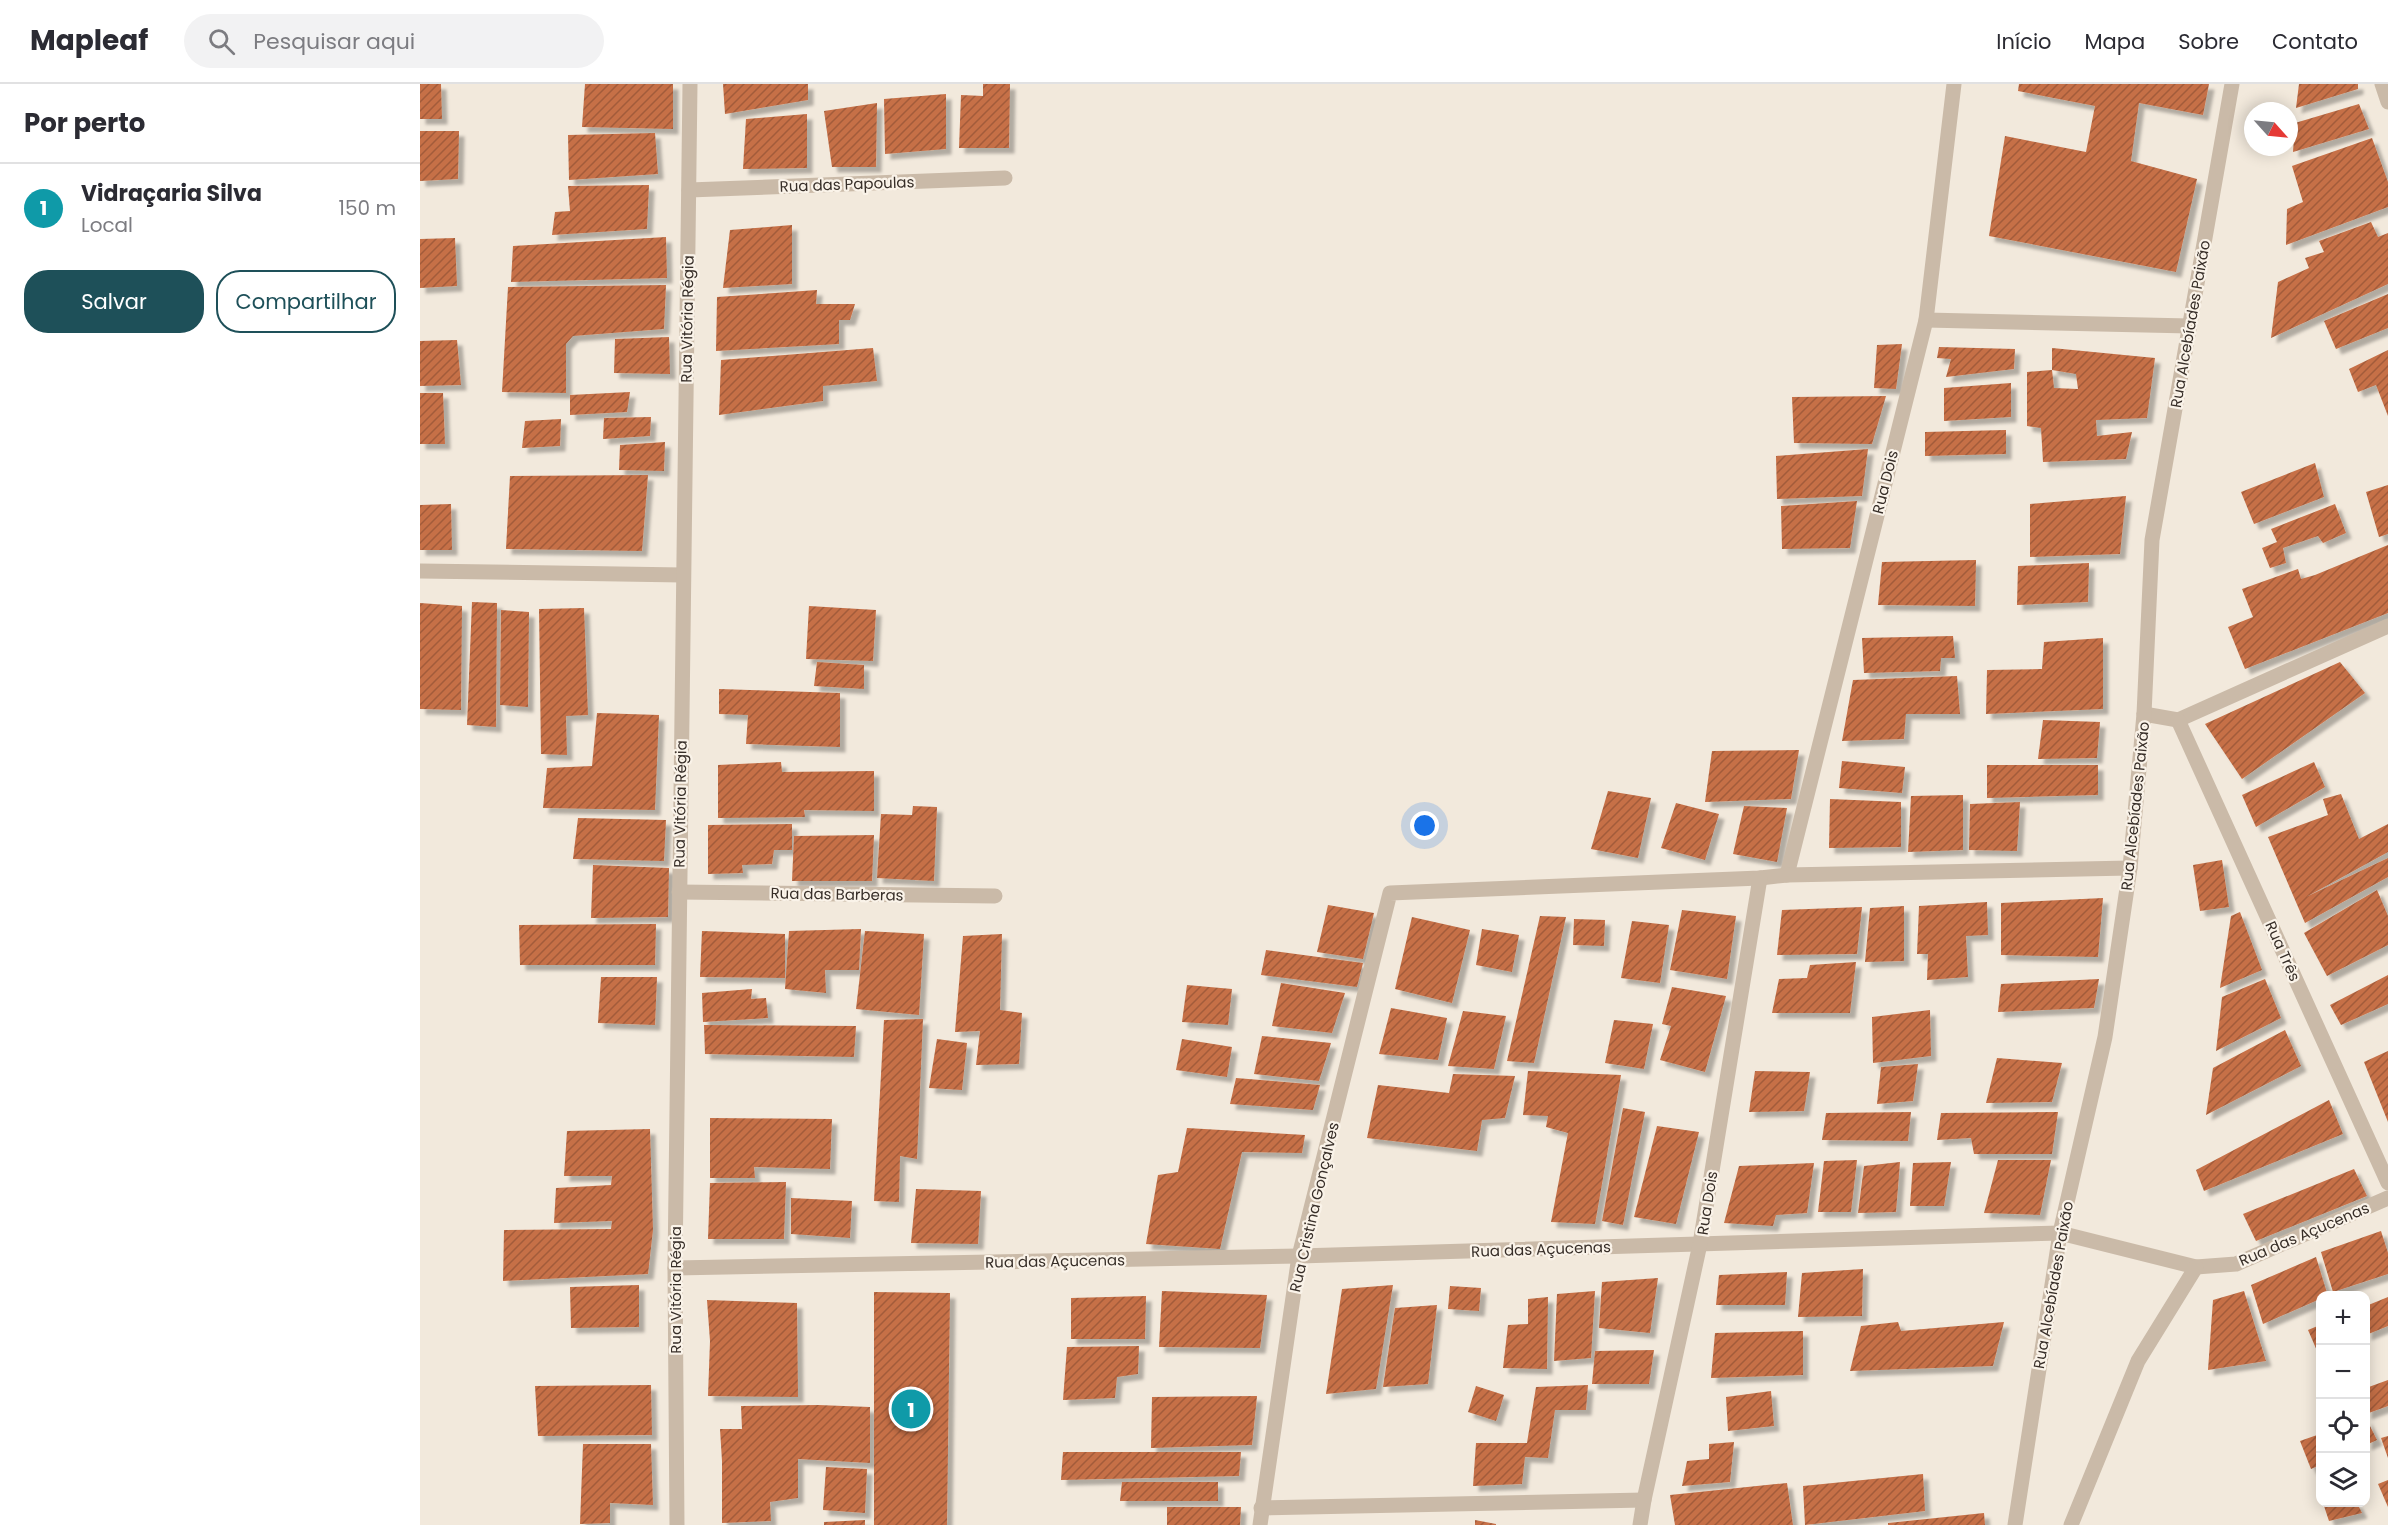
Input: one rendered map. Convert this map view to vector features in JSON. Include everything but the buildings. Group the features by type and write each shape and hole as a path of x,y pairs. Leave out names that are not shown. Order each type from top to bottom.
{"street":[{"name":"Rua Vitória Régia","path":"677,1525 675,1268 690,84"},
{"name":"Rua Dois","path":"1787,875 1926,320 1954,84"},
{"name":"Rua Alcebíades Paixão","path":"2015,1525 2060,1233 2105,1037 2130,868 2144,714 2152,540 2232,84"},
{"path":"2382,84 2388,102"},
{"name":"Rua das Papoulas","path":"689,190 1005,178"},
{"path":"1926,320 2190,326"},
{"path":"420,571 683,575"},
{"path":"2144,714 2178,720 2388,626"},
{"name":"Rua Três","path":"2178,720 2388,1183"},
{"path":"1760,878 1787,875 2130,868"},
{"name":"Rua Dois","path":"1640,1525 1700,1244 1760,878"},
{"name":"Rua Cristina Gonçalves","path":"1260,1525 1299,1256 1390,893 1760,878"},
{"name":"Rua das Barberas","path":"679,892 995,896"},
{"name":"Rua das Açucenas","path":"675,1268 1299,1256 2060,1233 2196,1267 2236,1264 2388,1198"},
{"path":"2071,1525 2138,1361 2196,1267"},
{"path":"1261,1508 1644,1500"}],"place":[{"name":"Vidraçaria Silva","path":"911,1409"}]}
